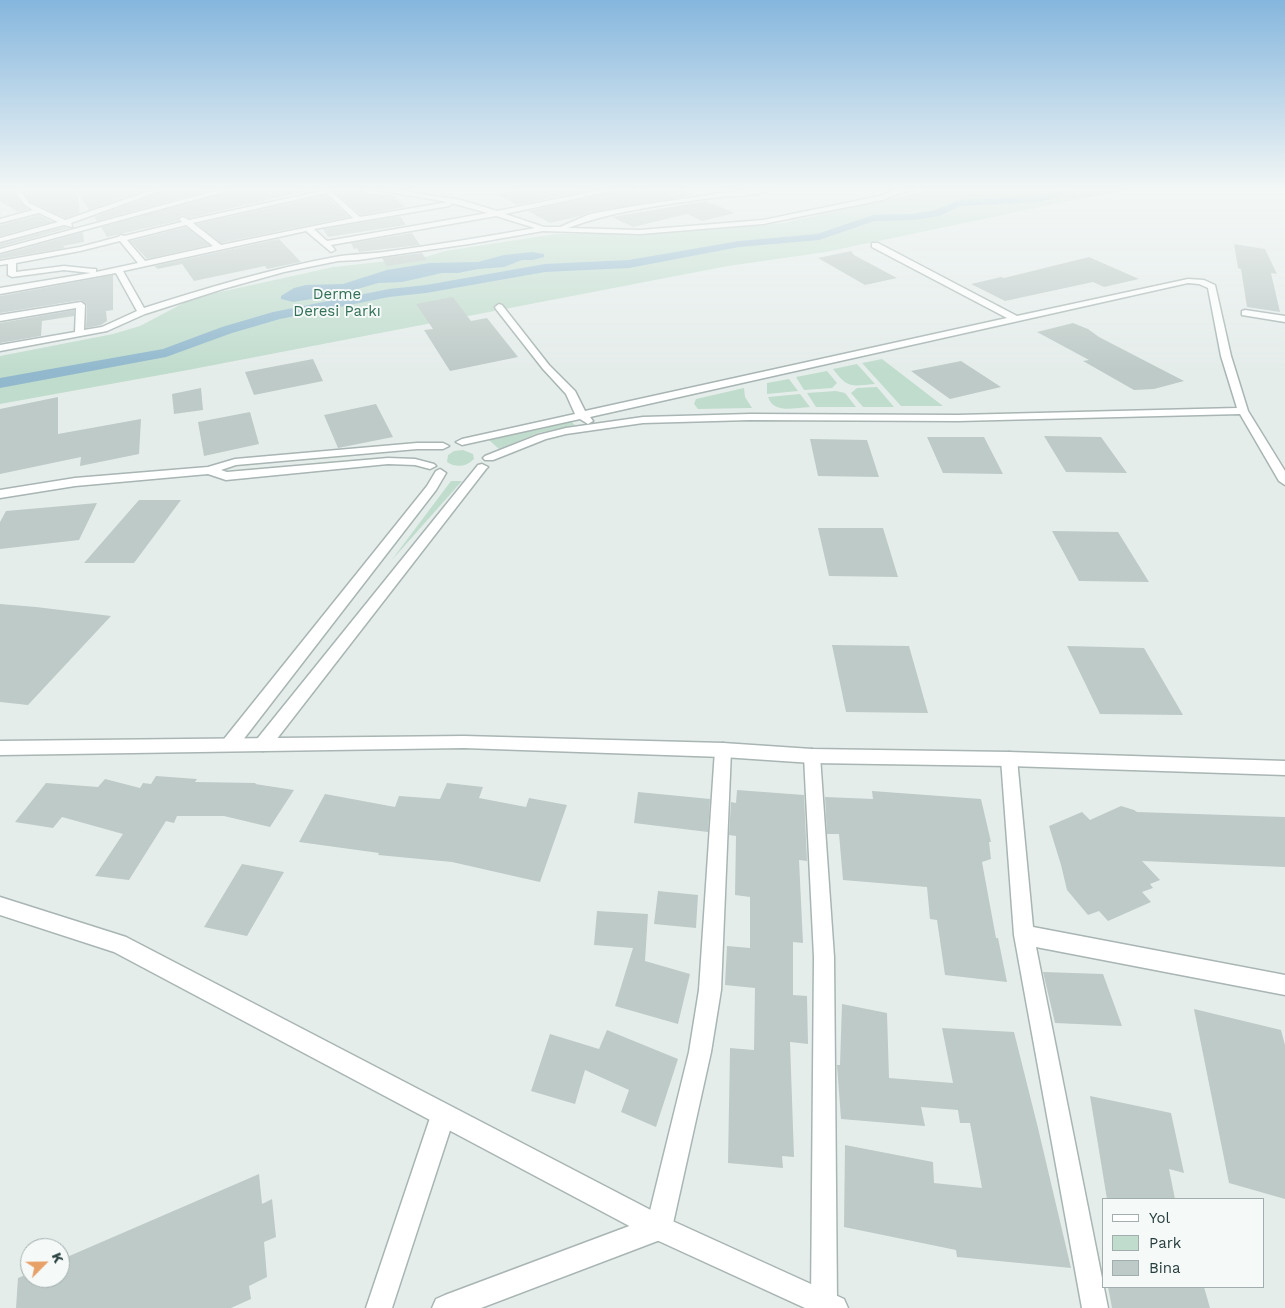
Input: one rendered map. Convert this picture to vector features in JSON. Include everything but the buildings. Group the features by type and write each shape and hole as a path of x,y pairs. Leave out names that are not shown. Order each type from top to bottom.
{"street":[{"path":"0,263 74,249"},
{"path":"131,249 144,264"},
{"path":"12,260 12,275 67,268 105,272 210,249"},
{"path":"330,249 338,259"},
{"path":"0,348 104,329 142,312 220,287 283,270 338,259 420,249"},
{"path":"883,249 1015,319"},
{"path":"118,269 142,312"},
{"path":"0,318 81,292 105,272"},
{"path":"0,494 75,482 209,470 235,462 417,446 442,446 1188,281 1202,282 1212,287 1226,356 1243,411 1285,481"},
{"path":"0,291 81,292"},
{"path":"80,333 81,292"},
{"path":"498,307 546,367 571,393 582,415 592,426"},
{"path":"1245,313 1285,318"},
{"path":"692,391 679,399 681,407 697,418"},
{"path":"209,470 226,476 388,461 415,462 444,472 485,463 542,437 592,426 643,420 697,418 958,418 1243,411"},
{"path":"263,744 485,463 489,453 486,448 462,442"},
{"path":"442,446 430,455 428,460 444,472"},
{"path":"230,744 444,472"},
{"path":"0,748 464,742 723,750 812,756 1009,759 1285,768"},
{"path":"659,1228 700,1052 710,990 723,750"},
{"path":"0,906 119,944 659,1228 829,1306 824,957 812,756"},
{"path":"1009,759 1024,935 1095,1308"},
{"path":"1024,935 1285,985"},
{"path":"379,1308 443,1115"},
{"path":"445,1308 659,1228"}],"green space":[{"name":"Derme Deresi Parkı","path":"458,249 840,249 728,266 188,370 0,404 0,356 113,334 140,326 193,298 333,267 425,257"},
{"path":"882,359 943,406 901,406 862,363"},
{"path":"857,364 875,384 851,385 843,380 833,369"},
{"path":"827,371 837,383 832,388 804,390 796,377"},
{"path":"789,379 798,391 767,394 767,383"},
{"path":"877,387 894,407 863,407 851,393 857,388"},
{"path":"744,388 745,397 752,408 698,409 694,404 696,399"},
{"path":"836,391 845,393 856,407 816,407 807,393"},
{"path":"800,394 810,407 780,408 775,406 768,397"},
{"path":"572,422 575,425 538,433 499,449 489,440"},
{"path":"463,450 473,454 474,459 468,464 461,466 447,462 448,455 454,451"},
{"path":"451,481 462,481 391,561"}],"water":[{"path":"532,252 544,254 544,257 522,260 504,267 458,273 442,273 402,282 378,283 337,295 293,302 281,299 281,296 294,288 306,285 343,284 387,270 430,263 478,262 504,255"}],"waterway":[{"path":"0,383 166,353 227,330 278,315 389,293 426,289 545,268 629,264 711,249"}]}
